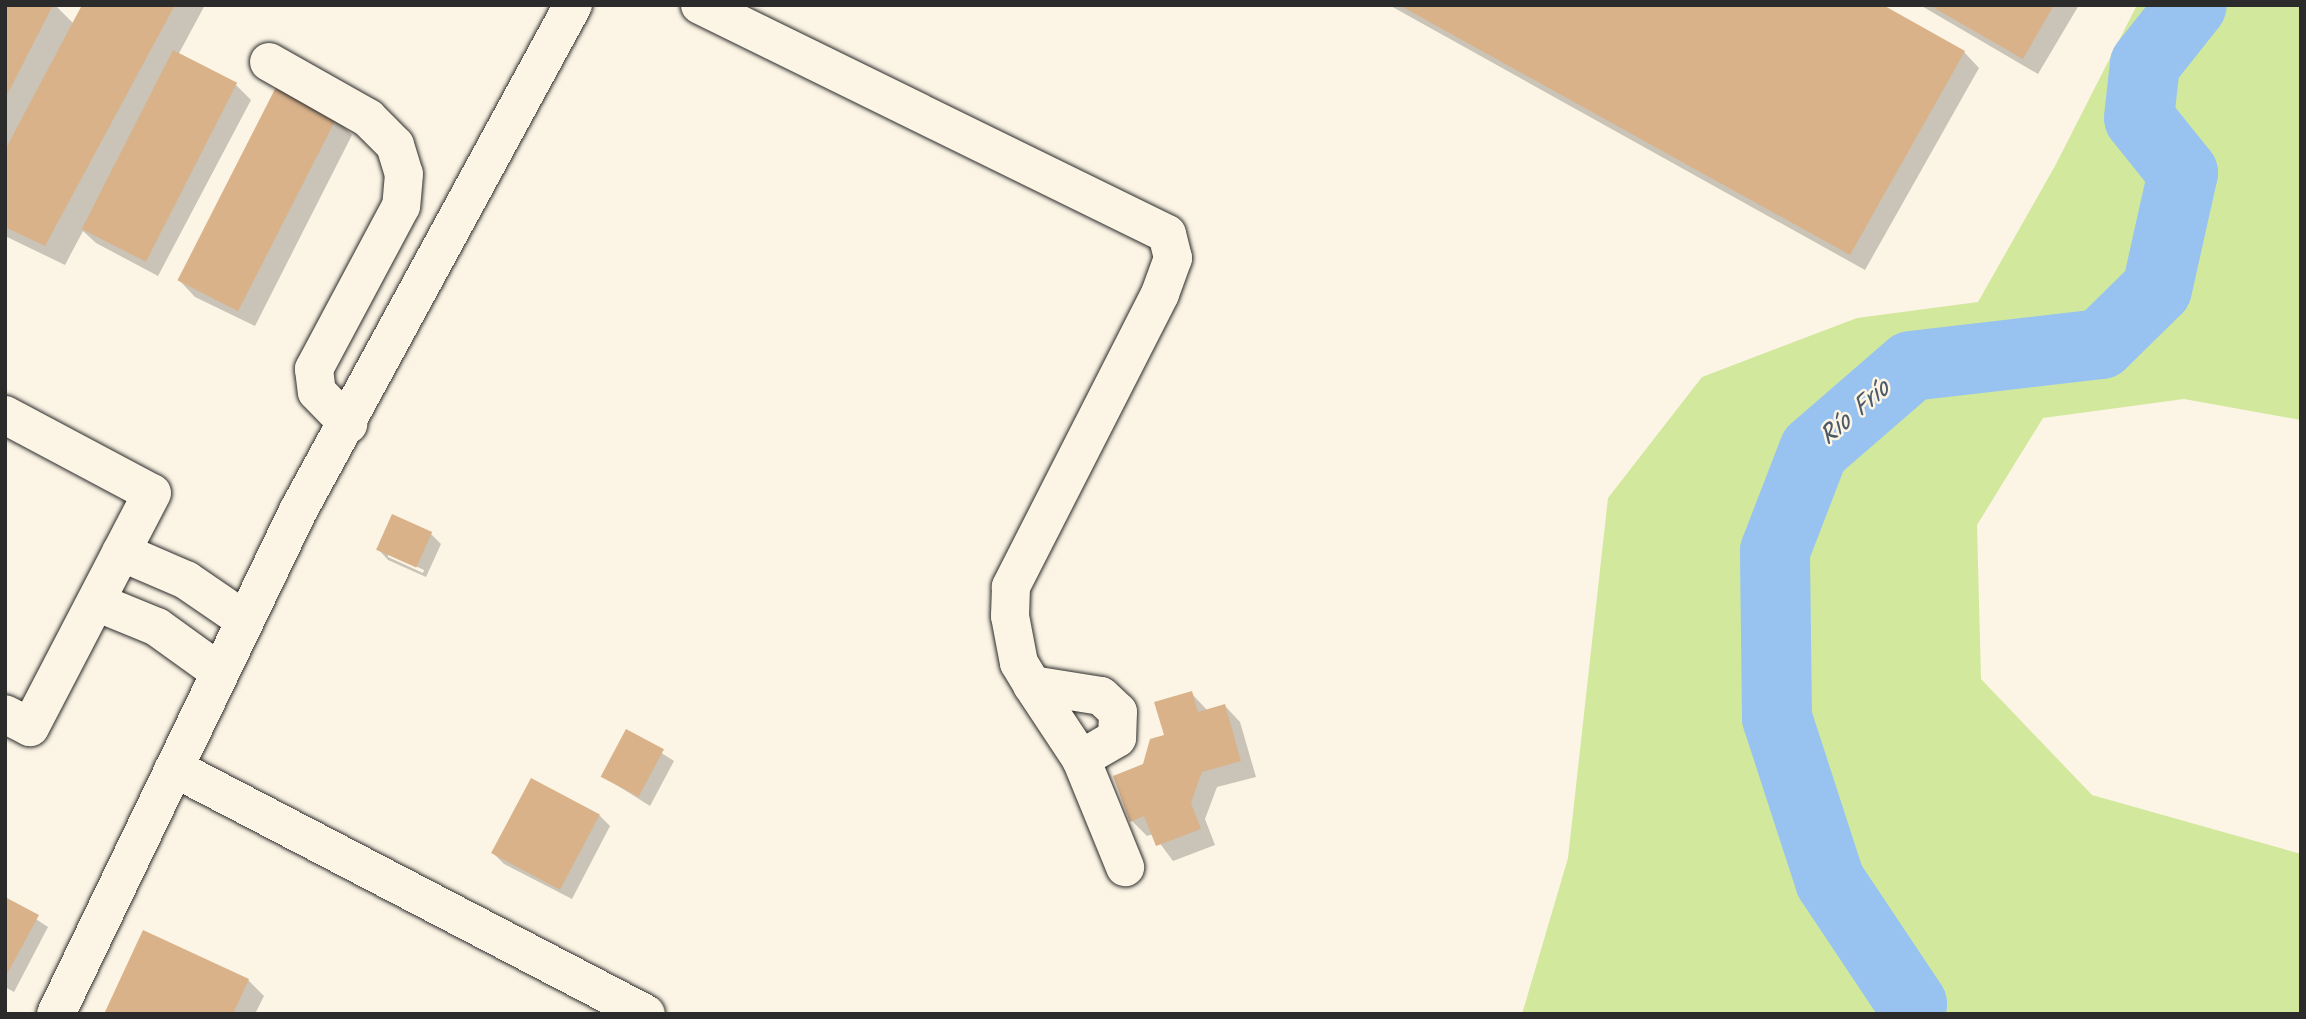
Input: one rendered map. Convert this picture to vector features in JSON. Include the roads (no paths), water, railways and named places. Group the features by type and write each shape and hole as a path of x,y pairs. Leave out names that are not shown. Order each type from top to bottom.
{"street":[{"path":"56,1014 243,620 573,5"},
{"path":"700,5 1167,234 1173,258 1160,294 1011,587 1010,616 1019,663 1081,759 1125,867"},
{"path":"269,62 368,118 395,145 404,174 401,206 314,369 317,392 348,425"},
{"path":"5,415 152,493 30,727 5,714"},
{"path":"121,552 186,580 243,620"},
{"path":"96,601 157,627 218,670"},
{"path":"1032,685 1101,696 1118,712 1116,738 1081,759"},
{"path":"174,768 646,1014"}],"waterway":[{"name":"Río Frío","path":"1910,1014 1912,1004 1830,881 1777,718 1775,551 1814,450 1911,366 2101,344 2157,289 2183,173 2139,118 2145,64 2192,5"}]}
